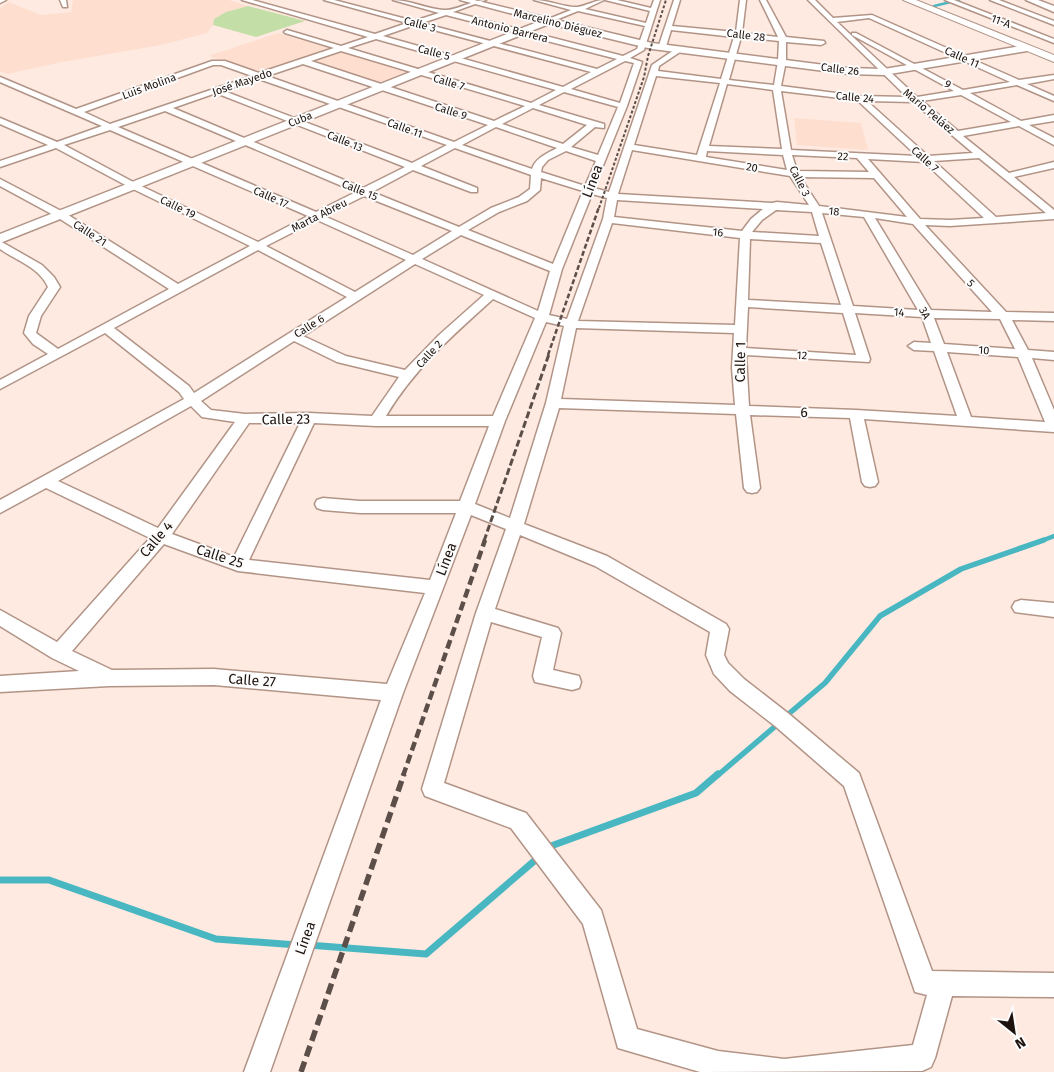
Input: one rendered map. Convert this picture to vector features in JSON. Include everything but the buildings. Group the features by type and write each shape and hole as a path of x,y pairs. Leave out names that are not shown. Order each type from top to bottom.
{"main road":[{"path":"908,0 1054,59"}],"street":[{"name":"Calle 3","path":"327,0 599,72"},
{"path":"333,11 367,0"},
{"name":"Antonio Barrera","path":"396,0 624,58"},
{"name":"Marcelino Diéguez","path":"464,0 479,1 641,47 657,47"},
{"path":"538,0 647,25"},
{"name":"Cuba","path":"0,239 601,0"},
{"path":"608,0 653,10"},
{"path":"641,47 657,0"},
{"path":"657,47 670,28 677,0"},
{"path":"700,159 739,33 743,0"},
{"name":"Calle 3","path":"763,0 783,39 782,61 776,88 787,153 794,174 816,209 828,240 864,359"},
{"name":"Mario Peláez","path":"811,0 915,100 1054,216"},
{"name":"11-A","path":"948,0 1054,41"},
{"path":"992,0 1054,24"},
{"path":"1030,0 1054,9"},
{"name":"Calle 5","path":"245,1 623,106"},
{"name":"José Mayedo","path":"0,164 479,1"},
{"path":"956,3 973,1"},
{"path":"309,18 325,13"},
{"path":"833,20 870,16"},
{"name":"Calle 11","path":"870,16 1054,98"},
{"name":"Calle 7","path":"318,20 287,32 592,125 613,128"},
{"name":"Calle 28","path":"670,28 739,33 822,43"},
{"name":"9","path":"841,28 1054,142"},
{"path":"892,36 910,34"},
{"path":"866,40 884,38"},
{"name":"Marta Abreu","path":"0,385 258,246 599,72 641,47"},
{"name":"Calle 26","path":"657,47 782,61 848,71 884,72 1027,48"},
{"name":"Línea","path":"432,789 485,613 515,527 553,403 569,332 608,219 628,147 656,64 677,50"},
{"name":"Línea","path":"257,1072 393,693 436,587 498,422 542,317 556,268 623,106 638,62 624,58"},
{"name":"Calle 9","path":"303,61 380,88 600,159"},
{"name":"Luis Molina","path":"76,112 212,63 222,63"},
{"name":"Calle 11","path":"222,63 454,146 588,191 613,197"},
{"name":"Calle 24","path":"654,73 859,98 915,100 1054,77"},
{"name":"Calle 17","path":"0,79 316,216 542,317"},
{"name":"Calle 13","path":"217,91 474,190"},
{"name":"Calle 7","path":"859,98 992,219"},
{"name":"Calle 15","path":"166,108 364,192 556,268"},
{"path":"957,134 1054,118"},
{"name":"Calle 19","path":"0,121 57,145 134,186 258,246 355,296"},
{"name":"Calle 6","path":"0,507 192,400 461,230 495,210 523,199 534,190 537,166 545,158 564,148 592,125"},
{"name":"20","path":"628,147 794,174 877,175"},
{"name":"22","path":"704,148 924,159 982,155"},
{"name":"5","path":"861,156 946,256 1005,318 1023,353 1054,427"},
{"path":"1006,176 1054,166"},
{"name":"Calle 21","path":"0,182 61,215 177,289"},
{"path":"745,235 753,222 774,207 804,192"},
{"name":"18","path":"613,197 816,209 868,214 917,222 950,223 1054,216"},
{"name":"3A","path":"868,214 885,246 927,314 964,420"},
{"name":"16","path":"608,219 745,235 828,240"},
{"name":"Calle 1","path":"745,235 743,303 740,330 740,392 752,488"},
{"path":"0,244 32,264 52,282 54,287 35,316 30,333 37,341 57,354"},
{"name":"Calle 2","path":"376,421 387,400 440,341 491,295"},
{"name":"14","path":"743,303 1005,318 1054,318"},
{"path":"542,317 569,332 598,325 740,330"},
{"name":"Calle 23","path":"106,328 184,388 192,400 207,414 245,419 309,418 376,421 498,422"},
{"path":"293,336 342,359 409,375"},
{"name":"10","path":"914,346 1054,356"},
{"name":"12","path":"740,352 864,359"},
{"name":"6","path":"553,403 856,414 1054,427"},
{"path":"856,414 870,482"},
{"path":"238,565 309,418"},
{"name":"Calle 4","path":"59,653 161,536 245,419"},
{"name":"Calle 25","path":"46,482 161,536 238,565 436,587"},
{"path":"323,504 360,507 466,507 601,561 720,630 715,654 721,668 737,685 852,780 924,983 1054,985"},
{"path":"1022,607 1054,610"},
{"path":"485,613 552,633 542,676 572,682"},
{"name":"Calle 27","path":"0,617 59,653 110,678"},
{"name":"Calle 27","path":"0,684 110,678 214,677 393,693"},
{"path":"432,789 518,820 593,918 627,1038 718,1064 784,1072 922,1058 943,983"}],"shaded area":[{"path":"73,0 229,0 248,6 226,12 214,19 213,25 207,33 161,45 62,62 7,74 0,71 0,8 9,2 41,15 71,12"},
{"path":"278,33 331,49 262,73 209,56"},
{"path":"342,51 411,72 381,84 312,61"},
{"path":"794,118 861,123 868,150 797,145"}],"green space":[{"path":"248,6 305,21 256,37 213,25 214,19 226,12"}],"waterway":[{"path":"934,6 959,0"},
{"path":"1041,541 1054,536"},
{"path":"785,717 825,683 880,616 961,569 1044,540"},
{"path":"717,776 779,723"},
{"path":"546,850 551,846 696,793 718,774"},
{"path":"308,945 426,954 540,856"},
{"path":"0,880 49,880 216,939 297,945"}],"railway":[{"path":"599,208 644,77 648,56 666,0"},
{"path":"548,355 599,207"},
{"path":"484,541 549,354"},
{"path":"403,776 485,540"},
{"path":"301,1072 404,774"}]}
